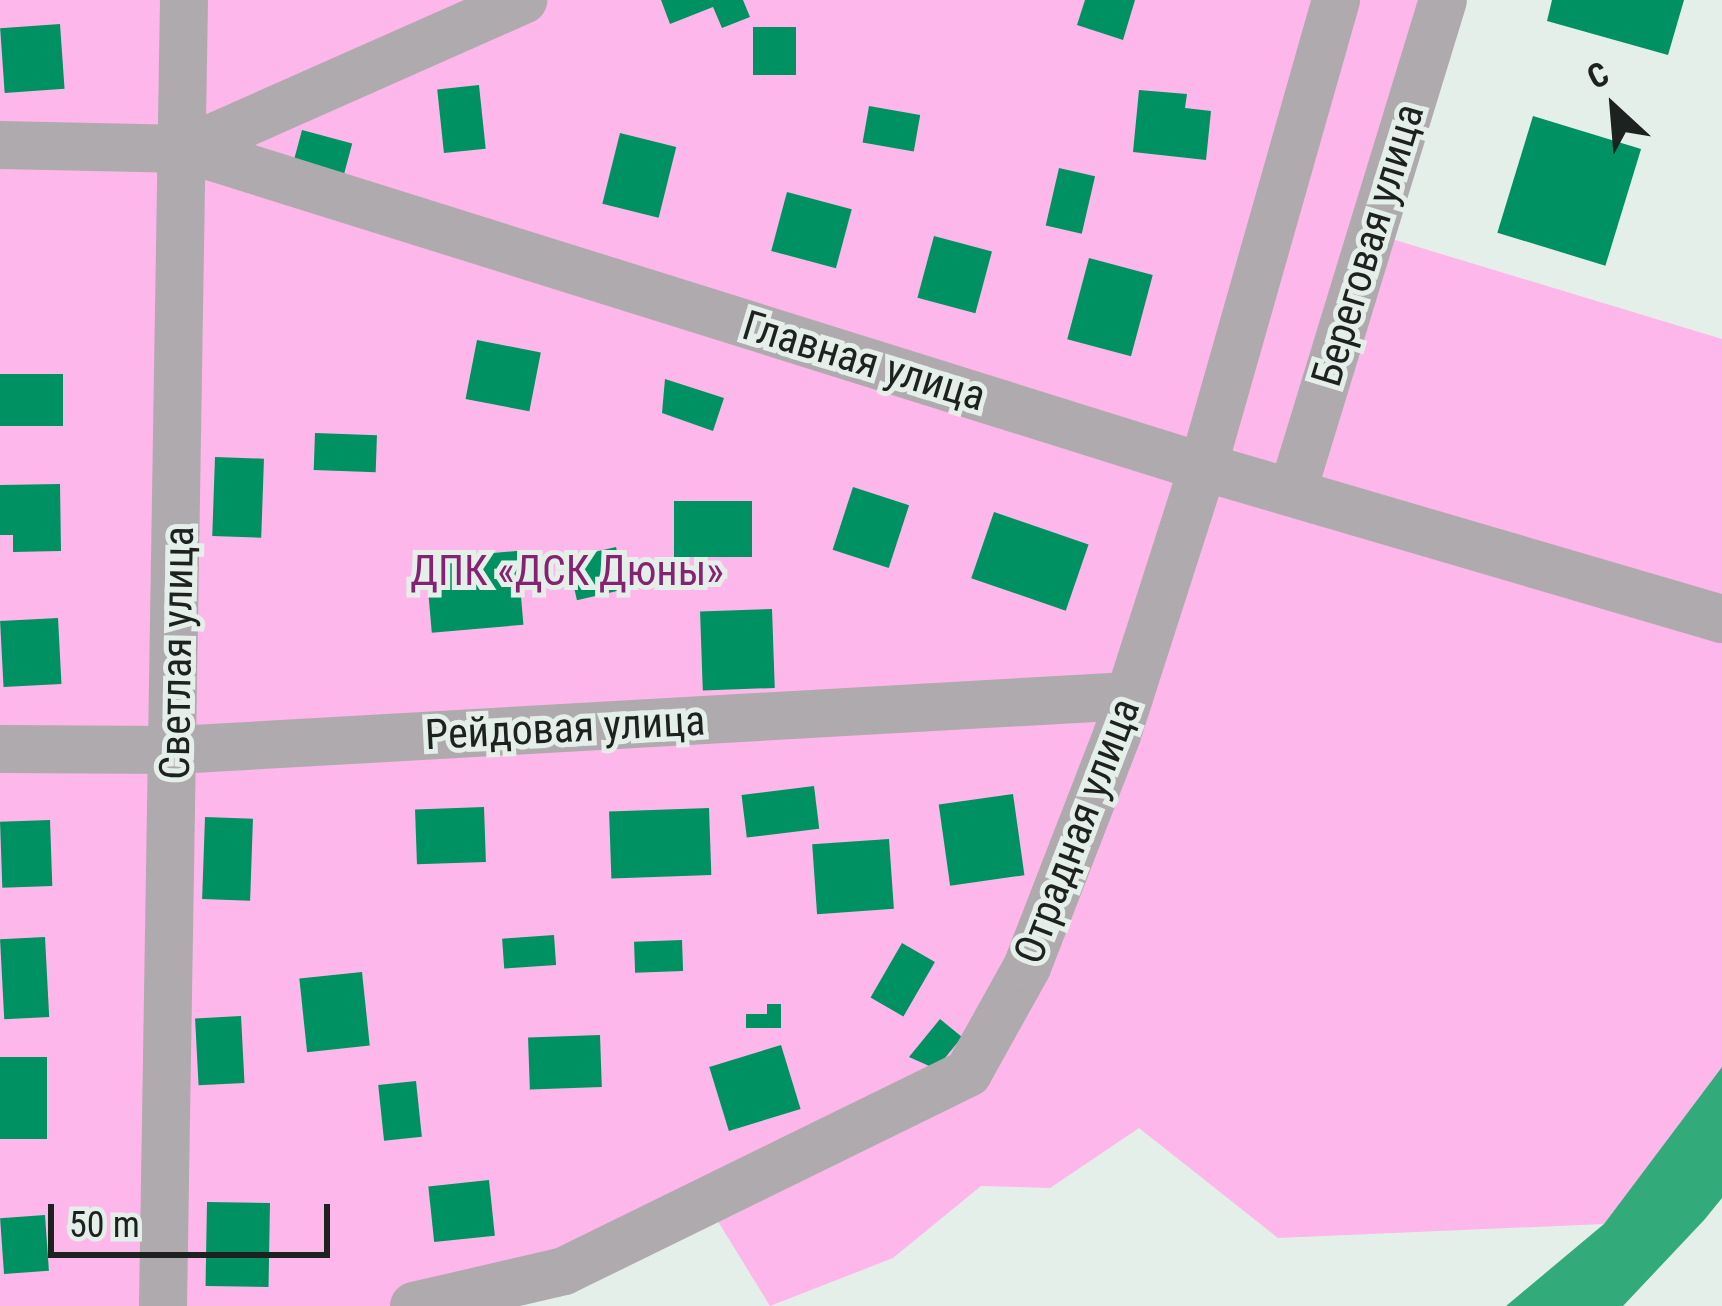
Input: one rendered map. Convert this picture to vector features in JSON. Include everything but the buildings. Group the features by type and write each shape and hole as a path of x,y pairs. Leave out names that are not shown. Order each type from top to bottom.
{"street":[{"name":"Светлая улица","path":"163,1306 188,149 184,0"},
{"path":"188,149 524,0"},
{"name":"Отрадная улица","path":"413,1306 565,1288 968,1073 1027,967 1130,696 1203,467 1336,0"},
{"name":"Береговая улица","path":"1293,490 1443,0"},
{"name":"Главная улица","path":"0,145 188,149 1203,467 1722,619"},
{"name":"Рейдовая улица","path":"0,749 175,750 1130,696"}],"green space":[{"name":"ДПК «ДСК Дюны»","path":"0,0 1445,0 1372,233 1722,339 1722,1067 1604,1224 1278,1238 1139,1128 1050,1188 981,1186 893,1258 770,1306 706,1202 412,1306 0,1306"}],"shaded area":[{"path":"1722,1067 1722,1198 1705,1219 1623,1306 1506,1306 1604,1224"}]}
